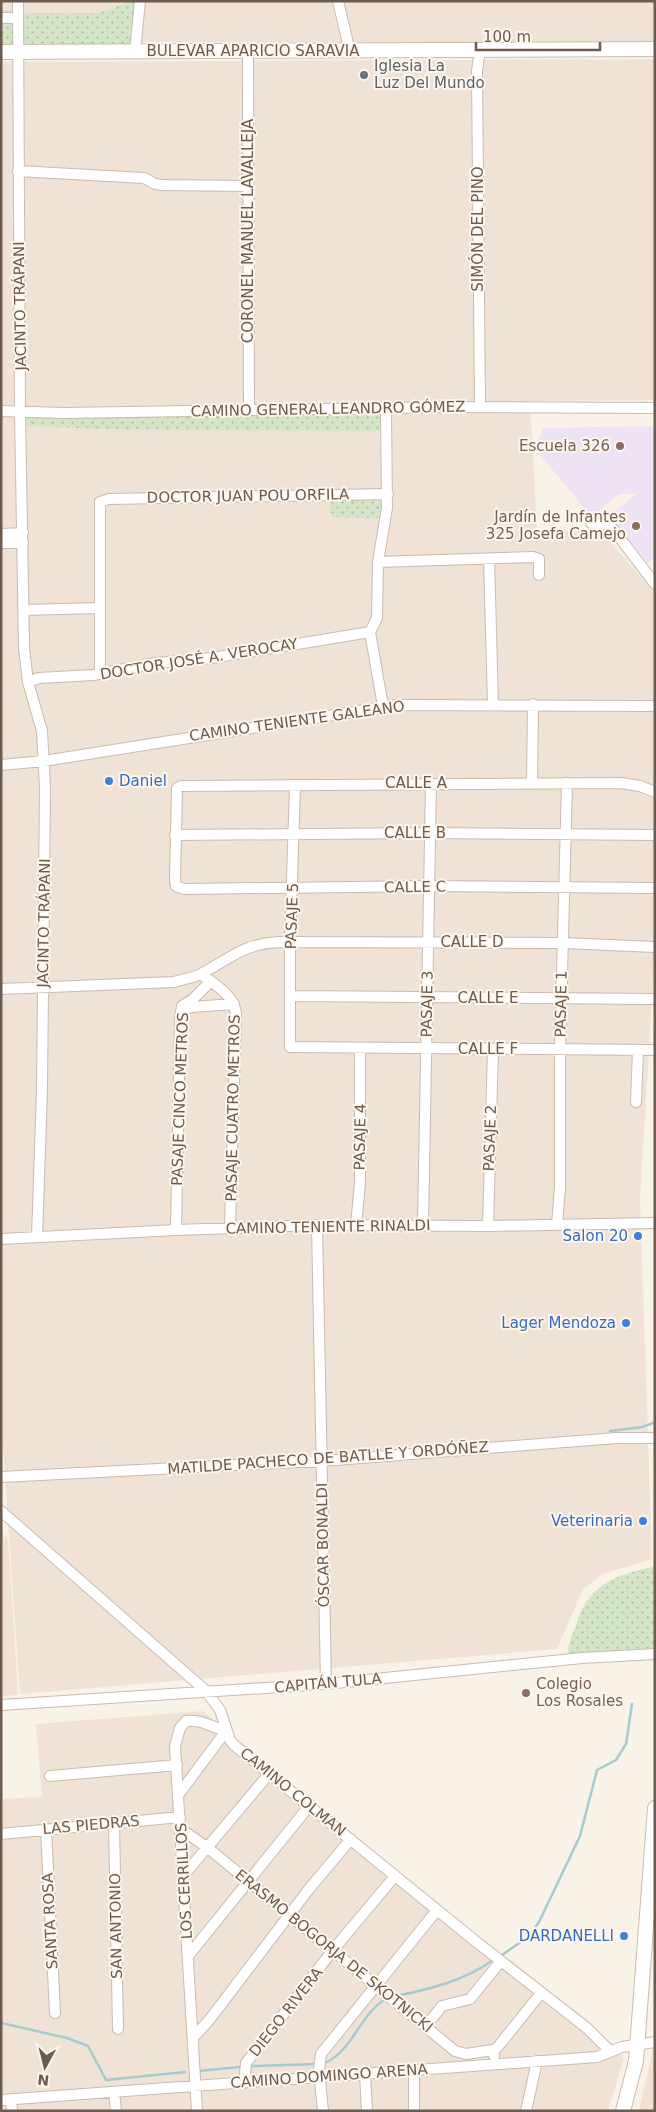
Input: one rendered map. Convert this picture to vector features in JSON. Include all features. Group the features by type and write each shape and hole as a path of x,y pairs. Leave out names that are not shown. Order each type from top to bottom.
{"street":[{"name":"JACINTO TRÁPANI","path":"18,1 20,412 24,648 28,682 42,731 44,760 43,989 37,1237"},
{"path":"135,51 140,1"},
{"path":"338,1 350,52"},
{"path":"1,18 18,18"},
{"name":"SIMÓN DEL PINO","path":"480,50 478,70 480,407"},
{"name":"BULEVAR APARICIO SARAVIA","path":"1,52 655,50"},
{"name":"CORONEL MANUEL LAVALLEJA","path":"248,52 249,410"},
{"path":"18,171 144,178 155,184 162,185 248,186"},
{"name":"CAMINO GENERAL LEANDRO GÓMEZ","path":"1,411 480,407 655,408"},
{"path":"383,706 370,632 377,618 378,562 388,494 386,409"},
{"name":"DOCTOR JUAN POU ORFILA","path":"98,608 100,502 109,499 388,494"},
{"path":"591,523 607,525 613,529 655,584"},
{"path":"1,534 23,538"},
{"path":"1,543 23,538"},
{"path":"378,562 533,557 539,559 539,574"},
{"path":"489,559 493,704"},
{"path":"24,610 98,608 100,674"},
{"name":"DOCTOR JOSÉ A. VEROCAY","path":"28,682 40,678 100,674 156,663 212,658 370,632"},
{"name":"CAMINO TENIENTE GALEANO","path":"1,764 44,760 383,706 493,704 655,706"},
{"path":"532,783 533,704"},
{"name":"PASAJE 3","path":"423,1226 431,783"},
{"name":"CALLE A","path":"175,835 177,788 188,785 567,783 628,784 655,792"},
{"name":"PASAJE 1","path":"558,1225 561,998 567,783"},
{"name":"PASAJE 5","path":"290,1047 292,996 290,942 295,785"},
{"name":"CALLE B","path":"175,835 430,833 655,835"},
{"name":"CALLE C","path":"175,835 176,886 184,889 429,886 655,888"},
{"name":"CALLE D","path":"1,989 43,989 174,982 201,974 245,948 258,944 290,942 563,943 655,947"},
{"name":"PASAJE CUATRO METROS","path":"201,974 227,994 234,1004 236,1020 230,1228"},
{"name":"PASAJE CINCO METROS","path":"176,1230 182,1006 192,1000 210,982"},
{"name":"CALLE E","path":"292,996 655,1000"},
{"path":"182,1010 192,1007 234,1004"},
{"name":"CALLE F","path":"290,1047 655,1050"},
{"name":"PASAJE 4","path":"356,1225 360,1183 360,1048"},
{"name":"PASAJE 2","path":"488,1226 493,1049"},
{"path":"636,1102 638,1050"},
{"name":"CAMINO TENIENTE RINALDI","path":"1,1239 317,1225 488,1226 655,1223"},
{"name":"ÓSCAR BONALDI","path":"317,1225 326,1684"},
{"name":"MATILDE PACHECO DE BATLLE Y ORDÓÑEZ","path":"1,1478 322,1460 616,1438 655,1438"},
{"name":"CAMINO COLMAN","path":"1,1511 206,1691 220,1710 226,1731 234,1745 437,1910 587,2028 610,2051"},
{"name":"CAPITÁN TULA","path":"1,1706 326,1684 582,1658 655,1654"},
{"name":"LOS CERRILLOS","path":"197,2111 176,1737 186,1721 201,1720 217,1729 226,1731"},
{"path":"179,1794 226,1731"},
{"path":"50,1776 177,1765"},
{"path":"183,1876 269,1774"},
{"path":"188,1956 310,1805"},
{"path":"623,2111 633,2075 638,2044 655,1808"},
{"name":"LAS PIEDRAS","path":"1,1834 180,1817"},
{"name":"SAN ANTONIO","path":"114,1823 118,2029"},
{"name":"SANTA ROSA","path":"46,1829 55,2013"},
{"name":"ERASMO BOGORJA DE SKOTNICKI","path":"181,1829 248,1880 375,1986 459,2052 466,2054 493,2050"},
{"path":"193,2038 210,2019 289,1914 351,1839"},
{"name":"DIEGO RIVERA","path":"244,2082 246,2063 333,1950 395,1876"},
{"path":"323,2111 318,2070 321,2054 437,1910"},
{"path":"426,2026 442,2006 470,1999 501,1961"},
{"path":"497,2064 493,2050 497,2048 541,1993"},
{"name":"CAMINO DOMINGO ARENA","path":"6,2100 597,2057 610,2051 655,2042"},
{"path":"526,2111 537,2061"},
{"path":"414,2070 414,2111"},
{"path":"365,2074 367,2111"},
{"path":"114,2092 116,2111"},
{"path":"6,2100 12,2111"}],"shaded area":[{"path":"1,1 655,1 655,42 1,42"},
{"path":"655,59 655,400 530,401 537,530 596,532 605,536 655,593 655,947 640,1199 652,1559 603,1574 583,1589 557,1649 20,1694 1,1419 1,62"},
{"path":"655,426 655,557 648,563 610,516 636,494 619,494 592,517 535,449 543,428"},
{"path":"1,1533 8,1538 18,1695 1,1696"},
{"path":"203,1711 624,2058 608,2111 1,2111 1,1799 42,1797 36,1724"},
{"path":"655,2039 655,2111 639,2111"}],"green space":[{"path":"129,2 135,2 130,44 23,43 23,13 99,13"},
{"path":"14,10 14,43 13,45 1,48 1,11"},
{"path":"386,409 387,431 133,430 21,426 20,412"},
{"path":"330,498 384,499 382,518 332,517 330,513"},
{"path":"655,1566 655,1648 568,1655 570,1640 580,1614 596,1590 621,1576"}],"waterway":[{"path":"610,1431 642,1427 653,1423"},
{"path":"502,1955 528,1937 539,1922 580,1836 597,1770 616,1760 626,1744 632,1704"},
{"path":"396,1996 459,1979 493,1960"},
{"path":"327,2062 344,2049 370,2013 386,1999"},
{"path":"1,2023 67,2038 88,2046 106,2080 185,2072"},
{"path":"251,2066 314,2064"},
{"path":"198,2071 240,2067"}],"place":[{"name":"Iglesia La Luz Del Mundo","path":"364,75"},
{"name":"Escuela 326","path":"620,446"},
{"name":"Jardín de Infantes 325 Josefa Camejo","path":"636,526"},
{"name":"Daniel","path":"109,781"},
{"name":"Salon 20","path":"638,1236"},
{"name":"Lager Mendoza","path":"626,1323"},
{"name":"Veterinaria","path":"643,1521"},
{"name":"Colegio Los Rosales","path":"526,1693"},
{"name":"DARDANELLI","path":"624,1936"}]}
